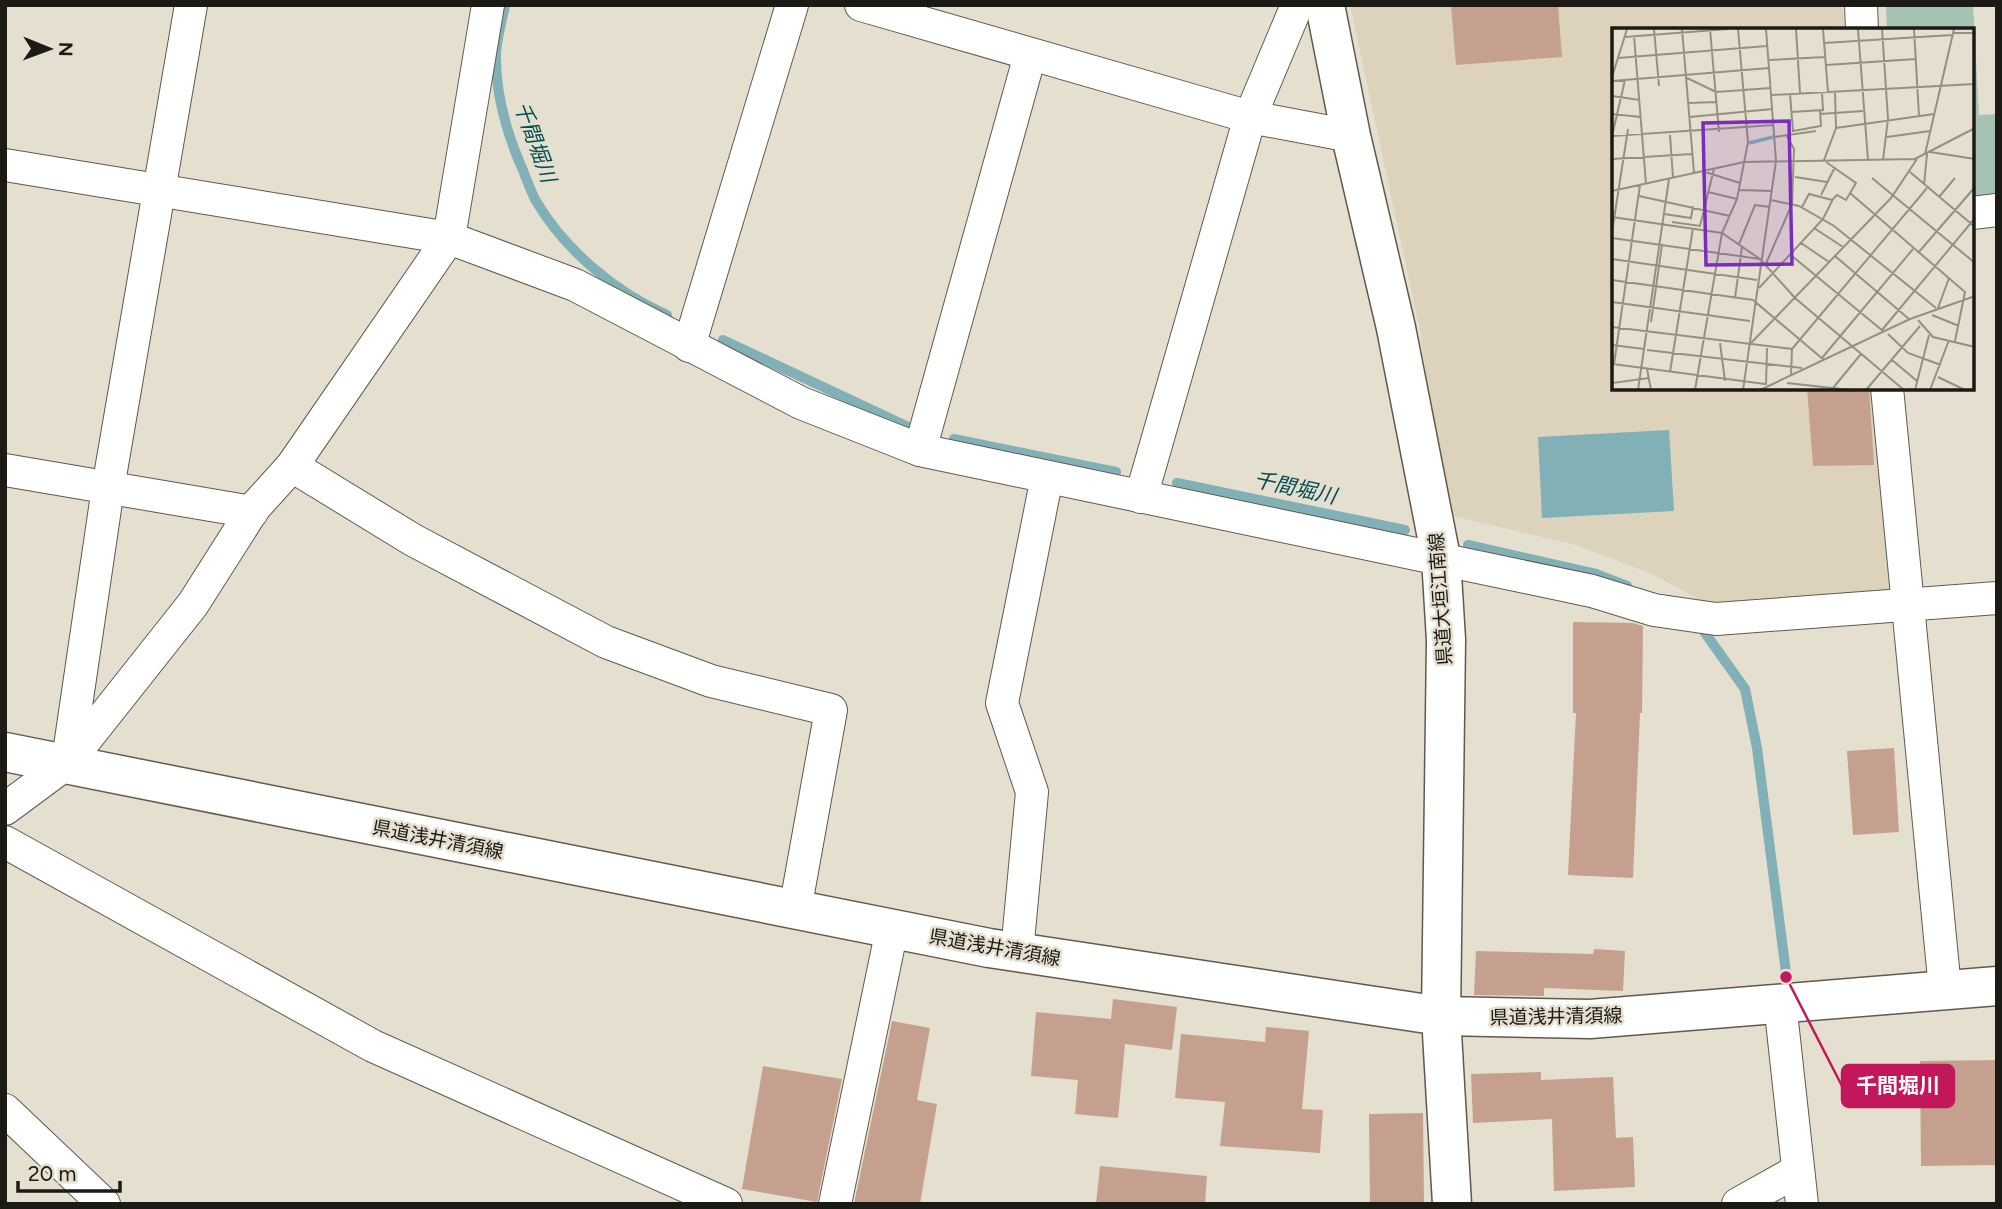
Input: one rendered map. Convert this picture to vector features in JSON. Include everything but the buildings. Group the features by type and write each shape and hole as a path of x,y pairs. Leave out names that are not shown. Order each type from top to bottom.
{"main road":[{"name":"県道大垣江南線","path":"1325,5 1351,136 1396,328 1441,558 1446,640 1441,1016 1452,1204"},
{"name":"県道浅井清須線","path":"5,752 1017,952 1441,1016 1590,1019 1997,986"}],"street":[{"path":"67,764 108,488 191,5"},
{"path":"5,809 67,764 193,604 252,512 292,466 449,238 488,5"},
{"path":"689,346 792,5"},
{"path":"861,5 1250,117 1351,136"},
{"path":"1141,497 1250,117 1297,5"},
{"path":"1861,5 1862,28"},
{"path":"920,450 1030,55"},
{"path":"5,165 449,238 575,285 801,403 920,450 1441,558 1592,591 1654,610 1716,619 1997,598"},
{"path":"1974,213 1997,210"},
{"path":"1887,390 1945,989"},
{"path":"292,466 413,540 606,642 711,681 831,710 795,910"},
{"path":"5,470 252,512"},
{"path":"1017,952 1032,792 1002,704 1047,477"},
{"path":"5,842 373,1046 726,1204"},
{"path":"835,1204 892,929"},
{"path":"1792,1002 1797,1171 1802,1204"},
{"path":"5,1110 104,1204"},
{"path":"1738,1204 1797,1171"}],"shaded area":[{"path":"1350,5 1842,5 1845,28 1612,28 1612,390 1878,390 1898,595 1719,610 1652,574 1576,545 1444,514 1420,330"}],"green space":[{"path":"1886,5 1973,5 1979,115 1997,114 1997,198 1974,199 1974,28 1887,28"}],"water":[{"path":"1669,430 1674,511 1542,518 1538,437"}],"waterway":[{"name":"千間堀川","path":"505,5 496,53 499,94 509,135 536,201 561,236 593,268 610,282 667,315"},
{"name":"千間堀川","path":"723,340 921,433"},
{"name":"千間堀川","path":"954,439 1116,472"},
{"name":"千間堀川","path":"1177,483 1405,530"},
{"name":"千間堀川","path":"1468,545 1596,574 1627,586"},
{"name":"千間堀川","path":"1703,630 1745,689 1757,748 1789,996"}],"place":[{"name":"千間堀川","path":"1786,977"}]}
